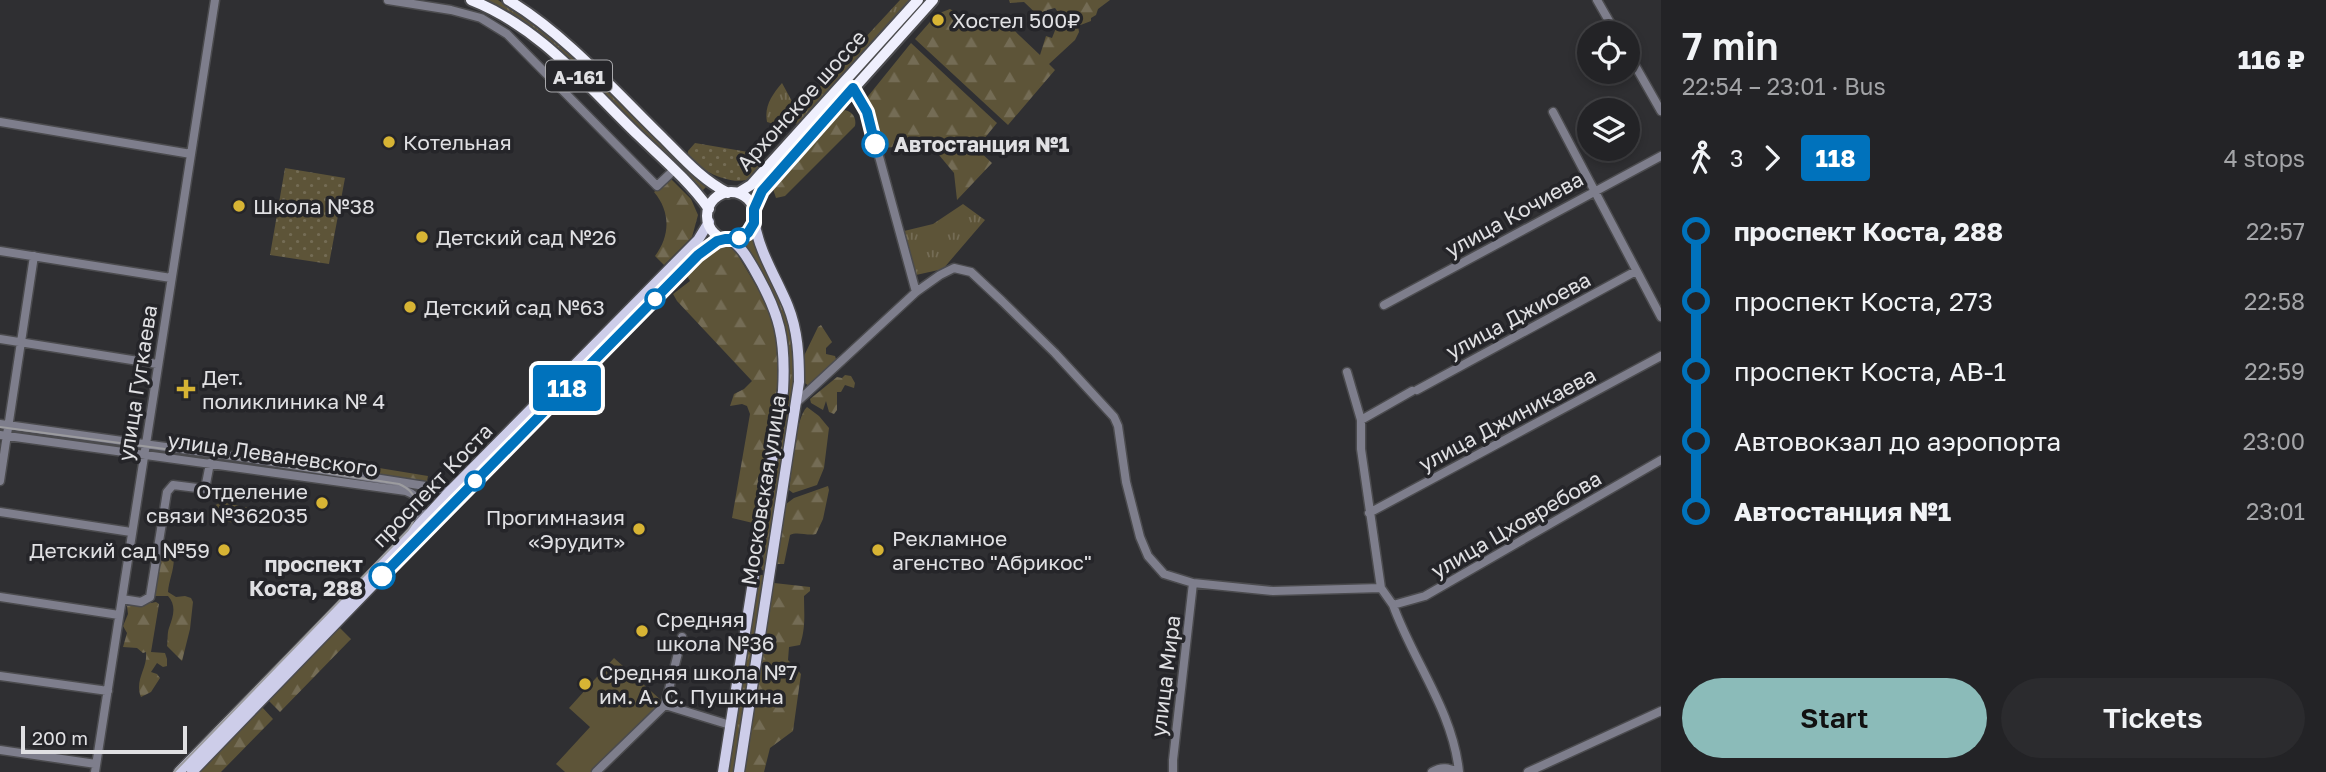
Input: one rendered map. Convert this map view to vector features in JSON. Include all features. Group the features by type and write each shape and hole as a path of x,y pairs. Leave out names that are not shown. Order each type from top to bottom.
{"highway":[{"name":"А-161","path":"471,0 510,19 548,46 675,169 709,209"},
{"name":"А-161","path":"508,0 550,29 713,185 733,193"},
{"name":"Архонское шоссе","path":"733,193 751,185 918,0"},
{"name":"Архонское шоссе","path":"754,215 762,191 933,0"},
{"path":"733,193 748,199 754,215 751,229 743,237 727,239 714,232 709,222 709,209 714,199 733,193"}],"main road":[{"name":"Московская улица","path":"739,772 799,382 797,338 788,305 763,256 754,215"},
{"name":"проспект Коста","path":"179,772 451,490 698,240 709,222"},
{"name":"Московская улица","path":"723,772 783,391 784,350 781,328 768,295 747,257 737,244 727,239"},
{"name":"проспект Коста","path":"192,772 689,264 712,243 727,239"}],"street":[{"name":"улица Гугкаева","path":"95,768 215,0"},
{"path":"388,0 451,10 481,19 507,34 657,186 675,169"},
{"path":"1597,0 1609,21"},
{"path":"1640,74 1661,111"},
{"path":"1553,112 1661,317"},
{"path":"0,122 191,154"},
{"path":"877,149 916,292"},
{"name":"улица Кочиева","path":"1384,305 1661,156"},
{"path":"0,250 171,278"},
{"path":"0,481 5,424 34,256"},
{"path":"797,402 916,292 954,268 971,272 1055,353 1107,408 1118,426 1126,482 1140,537 1147,556 1159,570 1174,579 1193,583 1273,592 1381,588"},
{"name":"улица Джиоева","path":"1361,420 1636,271"},
{"path":"0,339 158,364"},
{"name":"улица Джиникаева","path":"1369,513 1661,356"},
{"path":"1347,372 1361,420 1361,449 1381,588 1390,601 1451,730 1456,749 1459,772 1447,768 1438,768 1432,772"},
{"name":"улица Леваневского","path":"5,424 451,490"},
{"name":"улица Леваневского","path":"4,435 409,492 418,497 422,514 413,532"},
{"name":"улица Цховребова","path":"1390,601 1425,596 1661,460"},
{"path":"121,599 141,602 150,597 167,492 173,485 205,489 210,463"},
{"path":"0,512 131,532"},
{"name":"улица Мира","path":"1173,772 1172,760 1193,583"},
{"path":"0,597 119,615"},
{"path":"596,772 665,705 682,636"},
{"path":"0,676 107,691"},
{"path":"665,705 730,725"},
{"path":"1528,772 1659,716"},
{"path":"0,750 95,768"}],"green space":[{"path":"482,0 498,0 544,31 707,186 700,193 529,27 501,8"},
{"path":"900,0 910,0 799,123 784,127 767,122 770,101 782,83 794,105 802,106"},
{"path":"1009,0 1110,0 1098,9 1091,21 1078,26 1079,32 1075,40 1049,64 1055,70 1008,125 915,39 937,14 950,9 972,23 986,28 998,15 1040,55 1046,36 1052,38 1056,28 1071,30 1073,25 1062,18 1055,8 1047,10 1044,21 1024,2 1010,3"},
{"path":"911,43 997,123 977,149 992,163 957,200 954,173 929,143 884,148 877,123 865,100"},
{"path":"841,110 852,114 855,126 785,196 776,198 772,186"},
{"path":"695,143 760,154 764,162 758,173 750,179 728,180 716,176 687,158 688,151"},
{"path":"285,168 345,178 329,264 270,255"},
{"path":"671,179 691,199 698,215 692,237 664,265 655,256 664,240 666,216 654,192"},
{"path":"963,204 985,220 943,269 916,275 904,231 933,224"},
{"path":"752,239 787,309 795,343 795,396 767,571 757,569 784,411 775,301 743,244"},
{"path":"717,245 727,245 736,252 769,307 776,333 778,382 753,523 732,518 750,414 747,406 742,404 730,406 734,394 752,381 673,294 690,281 685,272"},
{"path":"821,325 832,342 826,348 826,354 835,356 837,362 810,387 805,383 802,360"},
{"path":"845,375 851,376 855,383 854,388 845,385 841,392 837,392 837,410 834,414 829,412 826,401 823,410 811,403 810,399 837,377 842,378"},
{"path":"807,407 829,428 824,468 817,485 793,493 789,490 795,446 800,422"},
{"path":"318,458 428,476 426,486 316,469"},
{"path":"828,486 823,519 816,534 790,535 784,564 777,564 786,504 794,498"},
{"path":"221,502 249,508 258,507 262,517 259,523 246,524 212,520 212,507"},
{"path":"158,554 173,554 174,559 168,592 176,597 191,598 193,602 182,661 167,646 173,604 168,596 155,596 154,593"},
{"path":"756,574 766,576 736,772 726,772"},
{"path":"774,583 810,587 810,591 804,596 804,626 800,645 789,647 788,660 801,674 793,731 770,748 764,772 744,772"},
{"path":"149,600 159,604 151,652 165,653 167,666 163,667 157,663 151,672 160,678 151,692 141,697 139,685 146,652 123,647 127,633 123,626 128,614 127,606"},
{"path":"339,627 351,639 280,712 268,700"},
{"path":"614,658 662,701 594,772 565,772 556,764 590,727 569,708"},
{"path":"262,707 273,719 221,772 198,772"}],"tram line":[{"path":"0,427 225,457 399,484 415,498 415,516 408,530 174,772"}],"bus line":[{"name":"118","path":"382,576 698,255 712,243 736,239 748,233 754,223 754,209 762,191 853,88 867,112 875,144"}],"place":[{"name":"Хостел 500₽","path":"938,20"},
{"name":"Котельная","path":"389,142"},
{"name":"Автостанция №1","path":"875,144"},
{"name":"Школа №38","path":"239,206"},
{"name":"Детский сад №26","path":"422,237"},
{"name":"Детский сад №63","path":"410,307"},
{"name":"Дет. поликлиника № 4","path":"186,389"},
{"name":"Отделение связи №362035","path":"322,503"},
{"name":"Прогимназия «Эрудит»","path":"639,529"},
{"name":"Детский сад №59","path":"224,550"},
{"name":"Рекламное агенство \"Абрикос\"","path":"878,550"},
{"name":"проспект Коста, 288","path":"382,576"},
{"name":"Средняя школа №36","path":"642,631"},
{"name":"Средняя школа №7 им. А. С. Пушкина","path":"585,684"}]}
